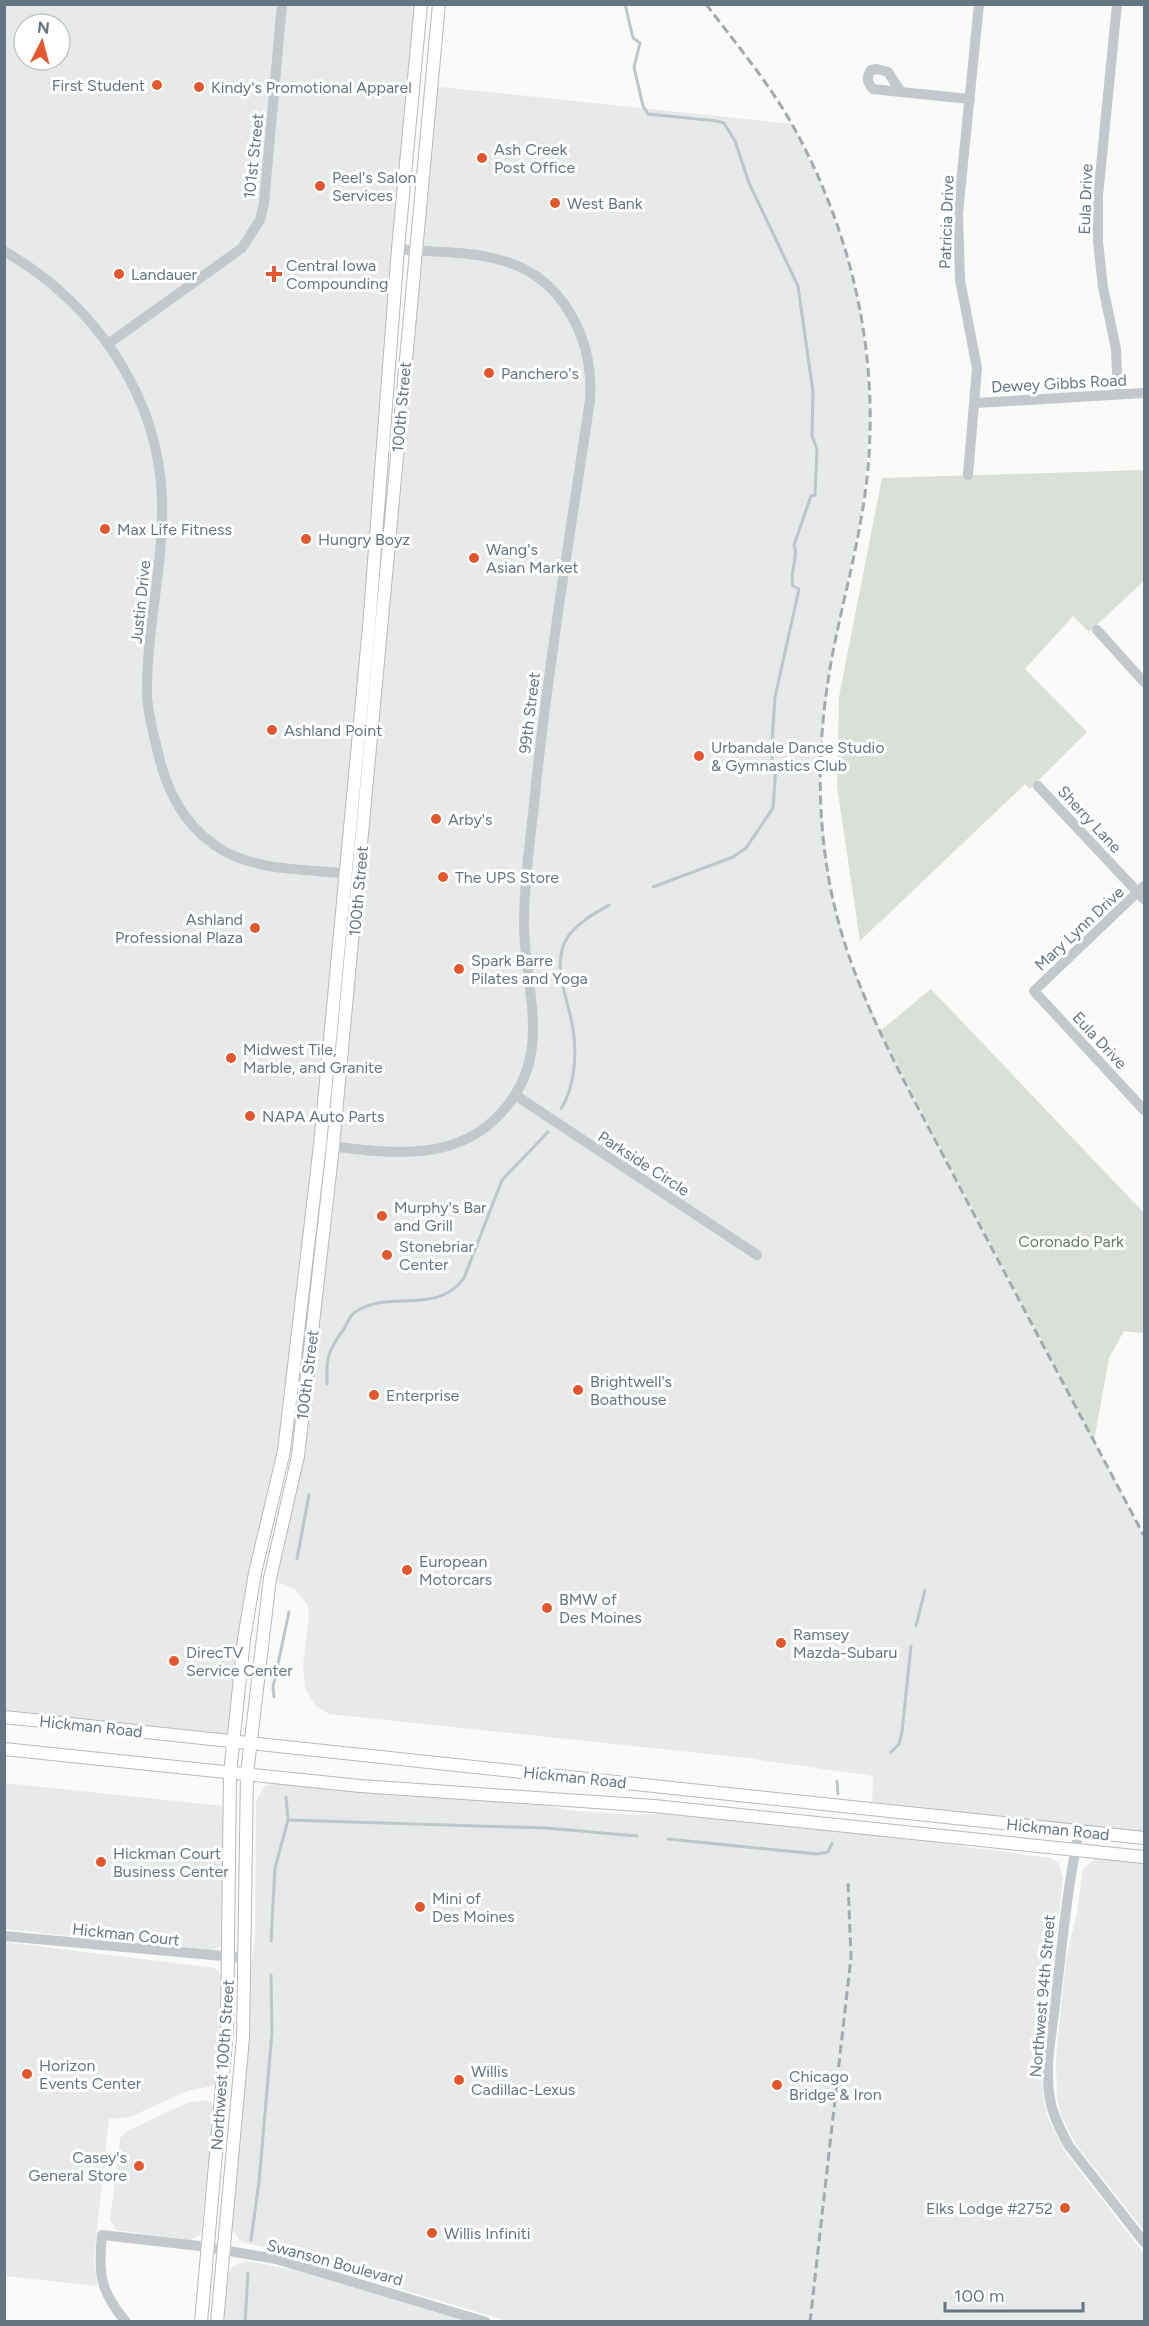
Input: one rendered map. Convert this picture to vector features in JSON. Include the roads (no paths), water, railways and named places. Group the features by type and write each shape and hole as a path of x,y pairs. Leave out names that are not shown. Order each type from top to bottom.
{"main road":[{"name":"100th Street","path":"230,1773 244,1639 255,1573 284,1451 320,1145 369,627 398,249 421,4"},
{"name":"100th Street","path":"247,1774 270,1578 298,1456 333,1146 439,4"},
{"name":"Hickman Road","path":"4,1717 1144,1838"},
{"name":"Hickman Road","path":"4,1749 421,1791 654,1806 1144,1857"},
{"name":"Northwest 100th Street","path":"201,2322 226,2052 230,1773"},
{"name":"Northwest 100th Street","path":"217,2322 243,2038 247,1774"}],"street":[{"name":"101st Street","path":"108,344 242,248 252,235 264,203 282,4"},
{"name":"Patricia Drive","path":"968,475 976,403 975,345 964,303 958,255 958,213 979,4"},
{"name":"Eula Drive","path":"1117,4 1098,196 1098,242 1103,286 1116,349 1118,394"},
{"path":"901,92 970,99"},
{"name":"99th Street","path":"320,1145 408,1153 447,1147 490,1124 515,1095 529,1065 534,1040 534,1014 524,948 525,893 545,703 590,400 590,363 579,328 570,312 538,279 497,259 398,249"},
{"name":"Justin Drive","path":"4,251 51,282 75,304 108,344 131,381 144,410 159,469 162,529 147,696 152,727 169,789 178,806 198,832 225,851 257,863 359,875"},
{"name":"Dewey Gibbs Road","path":"976,403 1144,393"},
{"path":"1097,630 1144,681"},
{"name":"Sherry Lane","path":"1038,786 1142,893"},
{"name":"Mary Lynn Drive","path":"1034,991 1142,893"},
{"name":"Eula Drive","path":"1034,991 1144,1110"},
{"name":"Parkside Circle","path":"515,1095 757,1255"},
{"name":"Northwest 94th Street","path":"1079,1832 1069,1877 1049,2062 1050,2098 1054,2115 1069,2145 1144,2242"},
{"name":"Hickman Court","path":"4,1936 228,1959 244,1958"},
{"name":"Swanson Boulevard","path":"126,2322 106,2294 102,2282 100,2265 102,2235 208,2248 293,2263 486,2322"}],"waterway":[{"path":"625,4 633,38 640,43 634,67 643,106 648,114 724,123 735,141 749,183 798,286 813,392 812,436 817,449 815,495 811,496 794,545 792,581 793,586 799,589 775,697 772,759 776,767 773,808 746,848 733,857 653,887"},
{"path":"561,1109 572,1080 575,1060 573,1029 560,969 563,946 578,926 609,905"},
{"path":"327,1384 327,1367 331,1349 354,1313 381,1302 426,1300 440,1296 453,1290 464,1278 502,1180 548,1132"},
{"path":"297,1559 309,1495"},
{"path":"916,1626 925,1590"},
{"path":"274,1697 273,1687 289,1612"},
{"path":"891,1752 899,1744 902,1732 911,1646"},
{"path":"837,1781 838,1794"},
{"path":"271,1941 275,1868 288,1820 286,1797"},
{"path":"288,1820 546,1828 637,1836"},
{"path":"668,1839 817,1854 828,1852 832,1843"},
{"path":"251,2240 259,2182 272,2033 271,1975"},
{"path":"245,2322 248,2273"}],"railway":[{"path":"706,4 774,94 816,172 835,219 850,267 861,316 868,367 870,417 868,468 861,519 828,681 822,731 820,780 825,855 838,920 864,996 898,1069 1144,1536"},
{"path":"810,2322 851,1957 848,1882"}],"place":[{"name":"First Student","path":"157,85"},
{"name":"Kindy's Promotional Apparel","path":"199,87"},
{"name":"Ash Creek Post Office","path":"482,158"},
{"name":"Peel's Salon Services","path":"320,186"},
{"name":"West Bank","path":"555,203"},
{"name":"Landauer","path":"119,274"},
{"name":"Central Iowa Compounding","path":"274,274"},
{"name":"Panchero's","path":"489,373"},
{"name":"Max Life Fitness","path":"105,529"},
{"name":"Hungry Boyz","path":"306,539"},
{"name":"Wang's Asian Market","path":"474,558"},
{"name":"Ashland Point","path":"272,730"},
{"name":"Urbandale Dance Studio & Gymnastics Club","path":"699,756"},
{"name":"Arby's","path":"436,819"},
{"name":"The UPS Store","path":"443,877"},
{"name":"Ashland Professional Plaza","path":"255,928"},
{"name":"Spark Barre Pilates and Yoga","path":"459,969"},
{"name":"Midwest Tile, Marble, and Granite","path":"231,1058"},
{"name":"NAPA Auto Parts","path":"250,1116"},
{"name":"Murphy's Bar and Grill","path":"382,1216"},
{"name":"Stonebriar Center","path":"387,1255"},
{"name":"Brightwell's Boathouse","path":"578,1390"},
{"name":"Enterprise","path":"374,1395"},
{"name":"European Motorcars","path":"407,1570"},
{"name":"BMW of Des Moines","path":"547,1608"},
{"name":"Ramsey Mazda-Subaru","path":"781,1643"},
{"name":"DirecTV Service Center","path":"174,1661"},
{"name":"Hickman Court Business Center","path":"101,1862"},
{"name":"Mini of Des Moines","path":"420,1907"},
{"name":"Horizon Events Center","path":"27,2074"},
{"name":"Willis Cadillac-Lexus","path":"459,2080"},
{"name":"Chicago Bridge & Iron","path":"777,2085"},
{"name":"Casey's General Store","path":"139,2166"},
{"name":"Elks Lodge #2752","path":"1065,2208"},
{"name":"Willis Infiniti","path":"432,2233"}],"park label":[{"name":"Coronado Park","path":"1071,1241"}]}
